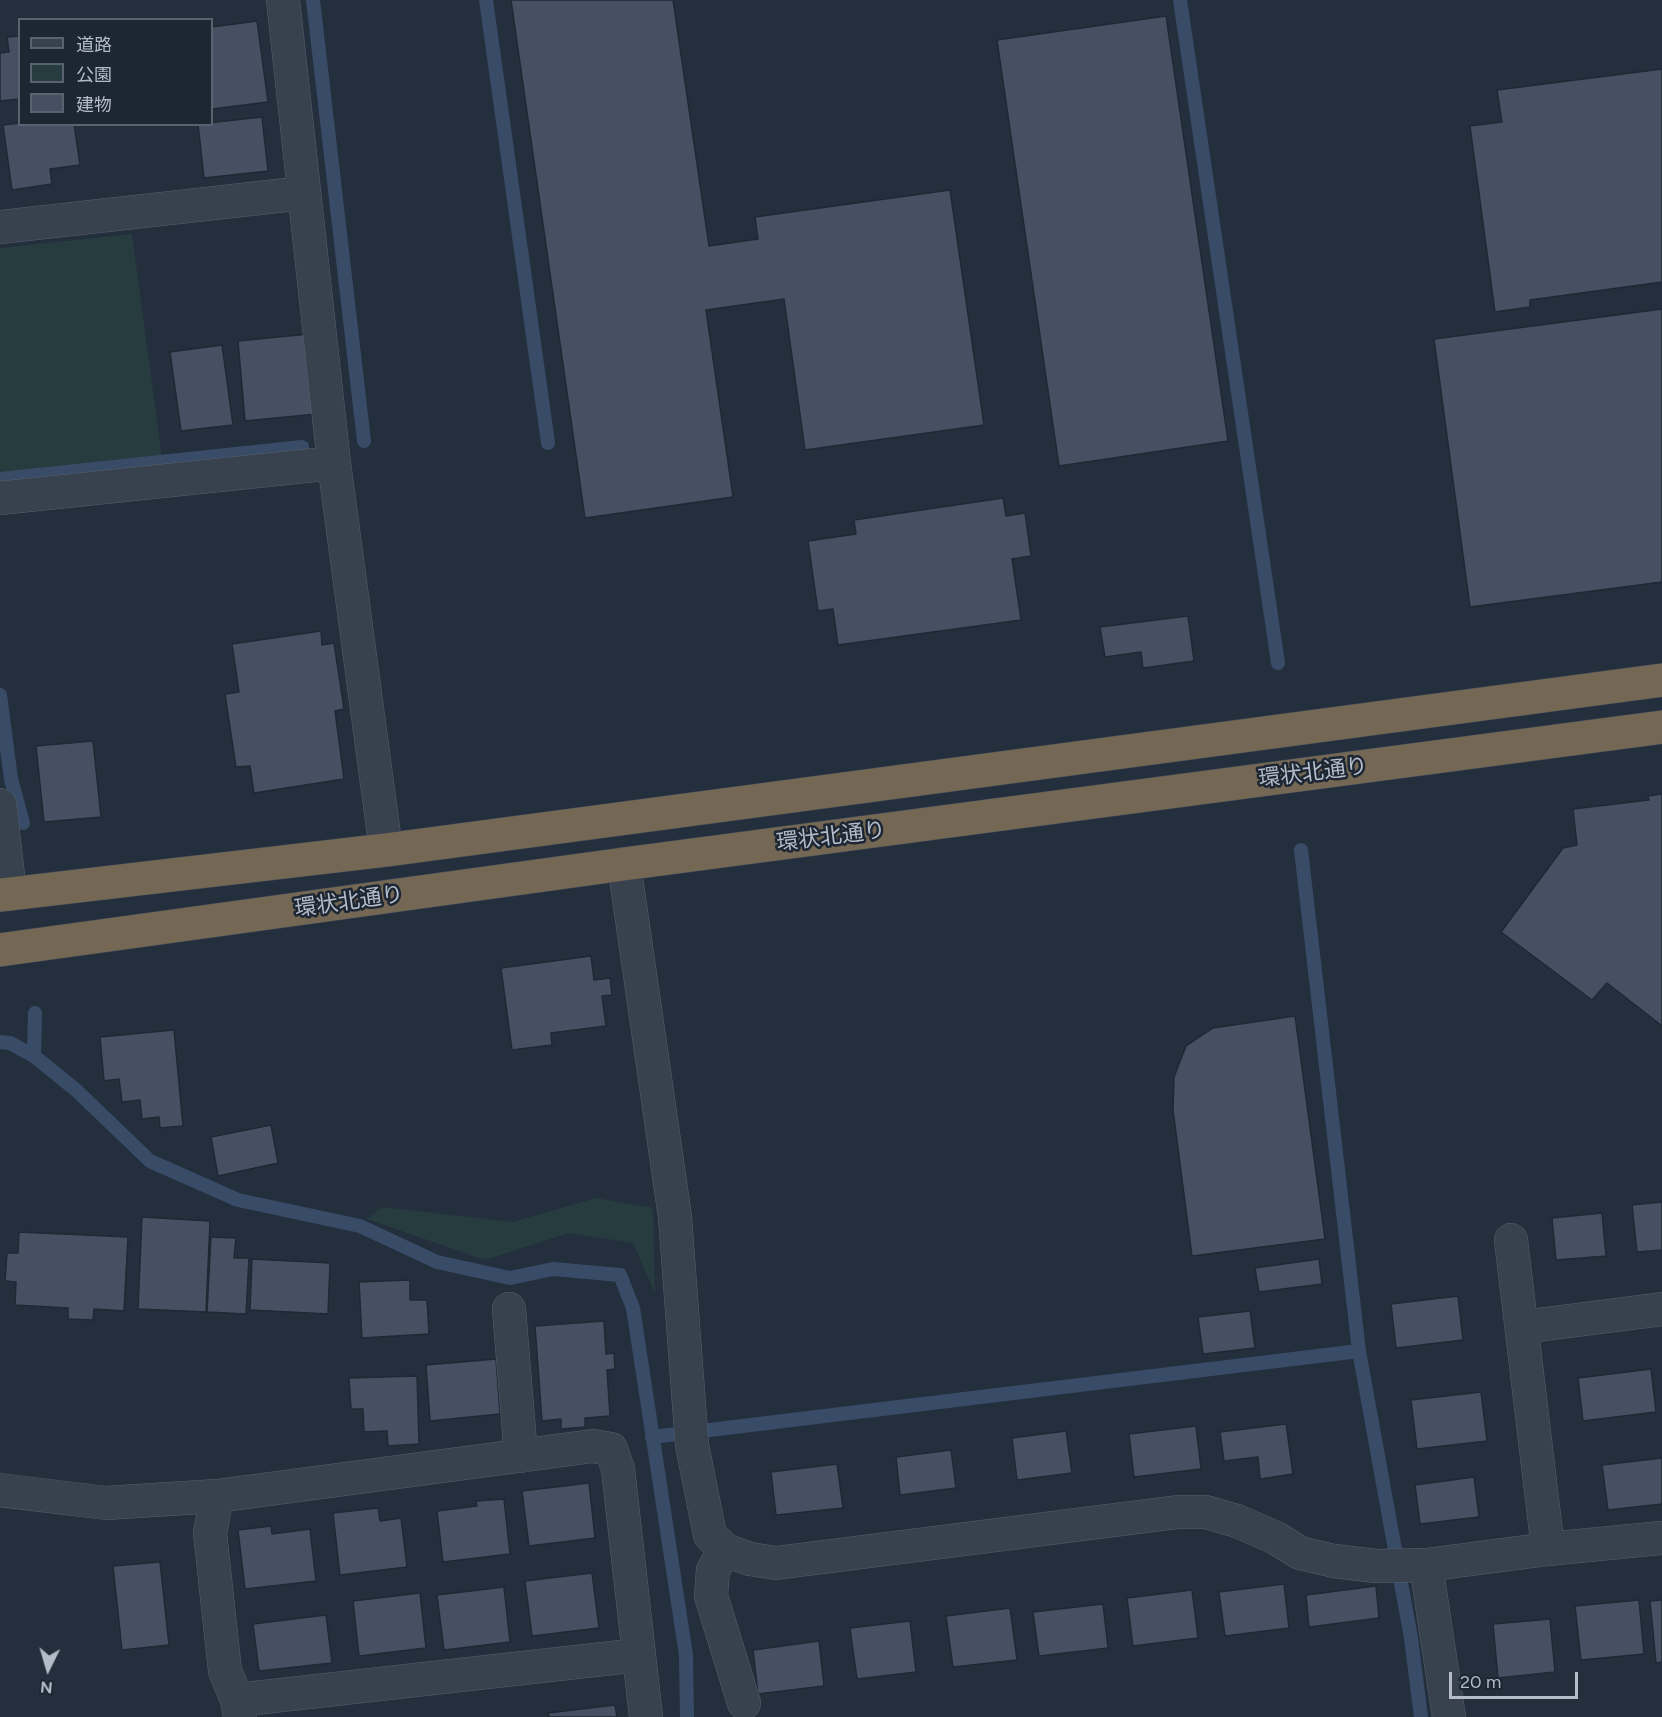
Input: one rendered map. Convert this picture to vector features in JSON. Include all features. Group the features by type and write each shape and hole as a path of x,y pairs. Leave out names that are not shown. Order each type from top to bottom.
{"highway":[{"name":"環状北通り","path":"5,895 386,850 1662,680"},
{"name":"環状北通り","path":"0,950 624,864 1662,727"}],"street":[{"path":"283,0 334,463 386,850"},
{"path":"0,227 303,193"},
{"path":"0,498 334,463"},
{"path":"0,805 5,895"},
{"path":"624,864 675,1217 690,1432 710,1535 725,1550 750,1559 776,1563 1178,1512 1206,1512 1237,1521 1276,1538 1299,1553 1334,1561 1376,1566 1426,1565 1548,1549 1662,1538"},
{"path":"1511,1240 1548,1549"},
{"path":"509,1309 521,1456"},
{"path":"1522,1328 1662,1309"},
{"path":"0,1490 106,1503 217,1496 593,1446 610,1449 618,1468 646,1717"},
{"path":"217,1496 210,1533 225,1671 238,1708 639,1655"},
{"path":"725,1550 712,1570 711,1596 744,1702"},
{"path":"1426,1565 1449,1717"}],"green space":[{"path":"132,234 162,458 0,476 0,248"},
{"path":"596,1198 653,1208 655,1293 633,1243 569,1233 485,1260 367,1219 382,1207 513,1222"}],"building":[{"path":"511,0 673,0 709,246 758,239 755,217 950,190 984,425 805,450 784,299 706,310 733,497 585,518"},
{"path":"1166,16 1228,441 1059,466 997,40"},
{"path":"257,21 268,102 213,109 213,27"},
{"path":"18,36 18,99 0,101 0,53 9,52 7,37"},
{"path":"1662,69 1662,282 1530,300 1530,307 1495,312 1470,126 1502,122 1497,90"},
{"path":"262,117 268,171 204,178 198,126 213,126 213,122"},
{"path":"18,123 18,126 74,126 80,165 50,169 52,184 12,190 3,125"},
{"path":"1662,309 1662,582 1470,607 1434,339"},
{"path":"309,334 317,414 245,421 238,341"},
{"path":"222,345 233,425 181,431 170,352"},
{"path":"1003,498 1006,516 1025,513 1031,556 1012,559 1021,620 838,645 833,609 818,611 808,541 856,534 854,520"},
{"path":"1188,616 1194,661 1143,668 1141,652 1105,657 1100,627"},
{"path":"321,631 322,645 334,643 344,709 335,711 344,779 254,793 250,766 236,767 225,694 239,692 232,644"},
{"path":"93,741 101,817 44,822 36,746"},
{"path":"1662,794 1662,1026 1607,983 1592,1000 1501,932 1563,848 1577,845 1573,809 1649,800 1648,796"},
{"path":"591,956 594,980 610,978 612,995 602,996 606,1026 551,1033 552,1045 512,1050 501,968"},
{"path":"1295,1016 1325,1239 1192,1256 1173,1110 1174,1077 1186,1046 1213,1028"},
{"path":"174,1030 183,1126 160,1128 159,1117 142,1119 140,1100 122,1102 119,1079 104,1081 100,1037"},
{"path":"271,1125 278,1163 218,1176 211,1137"},
{"path":"1662,1202 1662,1250 1637,1252 1632,1205"},
{"path":"1602,1213 1606,1256 1556,1260 1552,1218"},
{"path":"142,1217 210,1221 206,1312 138,1309"},
{"path":"19,1232 128,1237 124,1311 94,1309 93,1320 68,1319 68,1308 15,1305 16,1282 5,1281 7,1253 18,1253"},
{"path":"211,1237 236,1238 234,1258 249,1258 246,1314 207,1312"},
{"path":"252,1259 330,1263 328,1314 250,1310"},
{"path":"1319,1259 1322,1284 1259,1292 1255,1268"},
{"path":"410,1280 410,1300 427,1300 429,1334 362,1338 359,1282"},
{"path":"1458,1296 1463,1340 1396,1348 1391,1304"},
{"path":"1250,1311 1255,1348 1203,1354 1198,1317"},
{"path":"604,1321 606,1354 614,1353 615,1369 607,1370 610,1416 585,1418 585,1427 561,1429 561,1419 542,1421 535,1326"},
{"path":"496,1359 500,1414 430,1421 426,1365"},
{"path":"1651,1369 1656,1412 1583,1421 1578,1378"},
{"path":"417,1376 419,1444 388,1446 387,1431 364,1432 363,1409 351,1409 349,1378"},
{"path":"1481,1392 1487,1441 1417,1449 1411,1400"},
{"path":"1286,1424 1293,1474 1260,1479 1258,1457 1224,1461 1220,1432"},
{"path":"1196,1426 1201,1469 1134,1477 1129,1434"},
{"path":"1066,1431 1072,1473 1017,1480 1012,1438"},
{"path":"951,1450 956,1488 900,1495 896,1457"},
{"path":"1662,1458 1662,1504 1608,1510 1602,1465"},
{"path":"837,1464 843,1508 776,1515 771,1472"},
{"path":"1474,1477 1479,1517 1420,1524 1415,1485"},
{"path":"589,1483 595,1538 529,1546 522,1491"},
{"path":"504,1499 510,1554 443,1562 437,1511 477,1506 476,1501"},
{"path":"378,1508 380,1521 401,1518 407,1567 340,1575 333,1513"},
{"path":"271,1526 272,1534 310,1529 316,1581 245,1589 238,1530"},
{"path":"160,1562 169,1645 122,1650 113,1566"},
{"path":"592,1573 599,1628 532,1636 525,1581"},
{"path":"1284,1584 1289,1628 1225,1636 1219,1592"},
{"path":"1376,1586 1379,1618 1309,1627 1306,1595"},
{"path":"504,1587 510,1642 444,1650 437,1595"},
{"path":"1192,1590 1198,1638 1133,1646 1127,1598"},
{"path":"420,1593 426,1648 359,1656 353,1601"},
{"path":"1639,1600 1644,1654 1581,1660 1575,1606"},
{"path":"1662,1600 1662,1662 1656,1663 1650,1601"},
{"path":"1103,1604 1108,1648 1039,1656 1033,1612"},
{"path":"1010,1608 1017,1660 953,1667 946,1616"},
{"path":"326,1615 332,1663 259,1671 253,1624"},
{"path":"1550,1619 1555,1672 1498,1678 1493,1624"},
{"path":"910,1621 916,1672 857,1679 850,1628"},
{"path":"819,1641 824,1686 758,1694 753,1650"},
{"path":"615,1705 617,1717 549,1717 548,1713"}],"waterway":[{"path":"313,0 364,441"},
{"path":"486,0 548,443"},
{"path":"1180,0 1278,663"},
{"path":"0,479 302,447"},
{"path":"0,695 11,779 23,823"},
{"path":"1301,850 1359,1351 1411,1638 1421,1717"},
{"path":"34,1056 35,1013"},
{"path":"0,1042 10,1043 34,1056 76,1090 150,1161 238,1200 360,1226 437,1262 510,1278 553,1269 620,1275 633,1308 686,1655 687,1717"},
{"path":"652,1437 1359,1351"}]}
